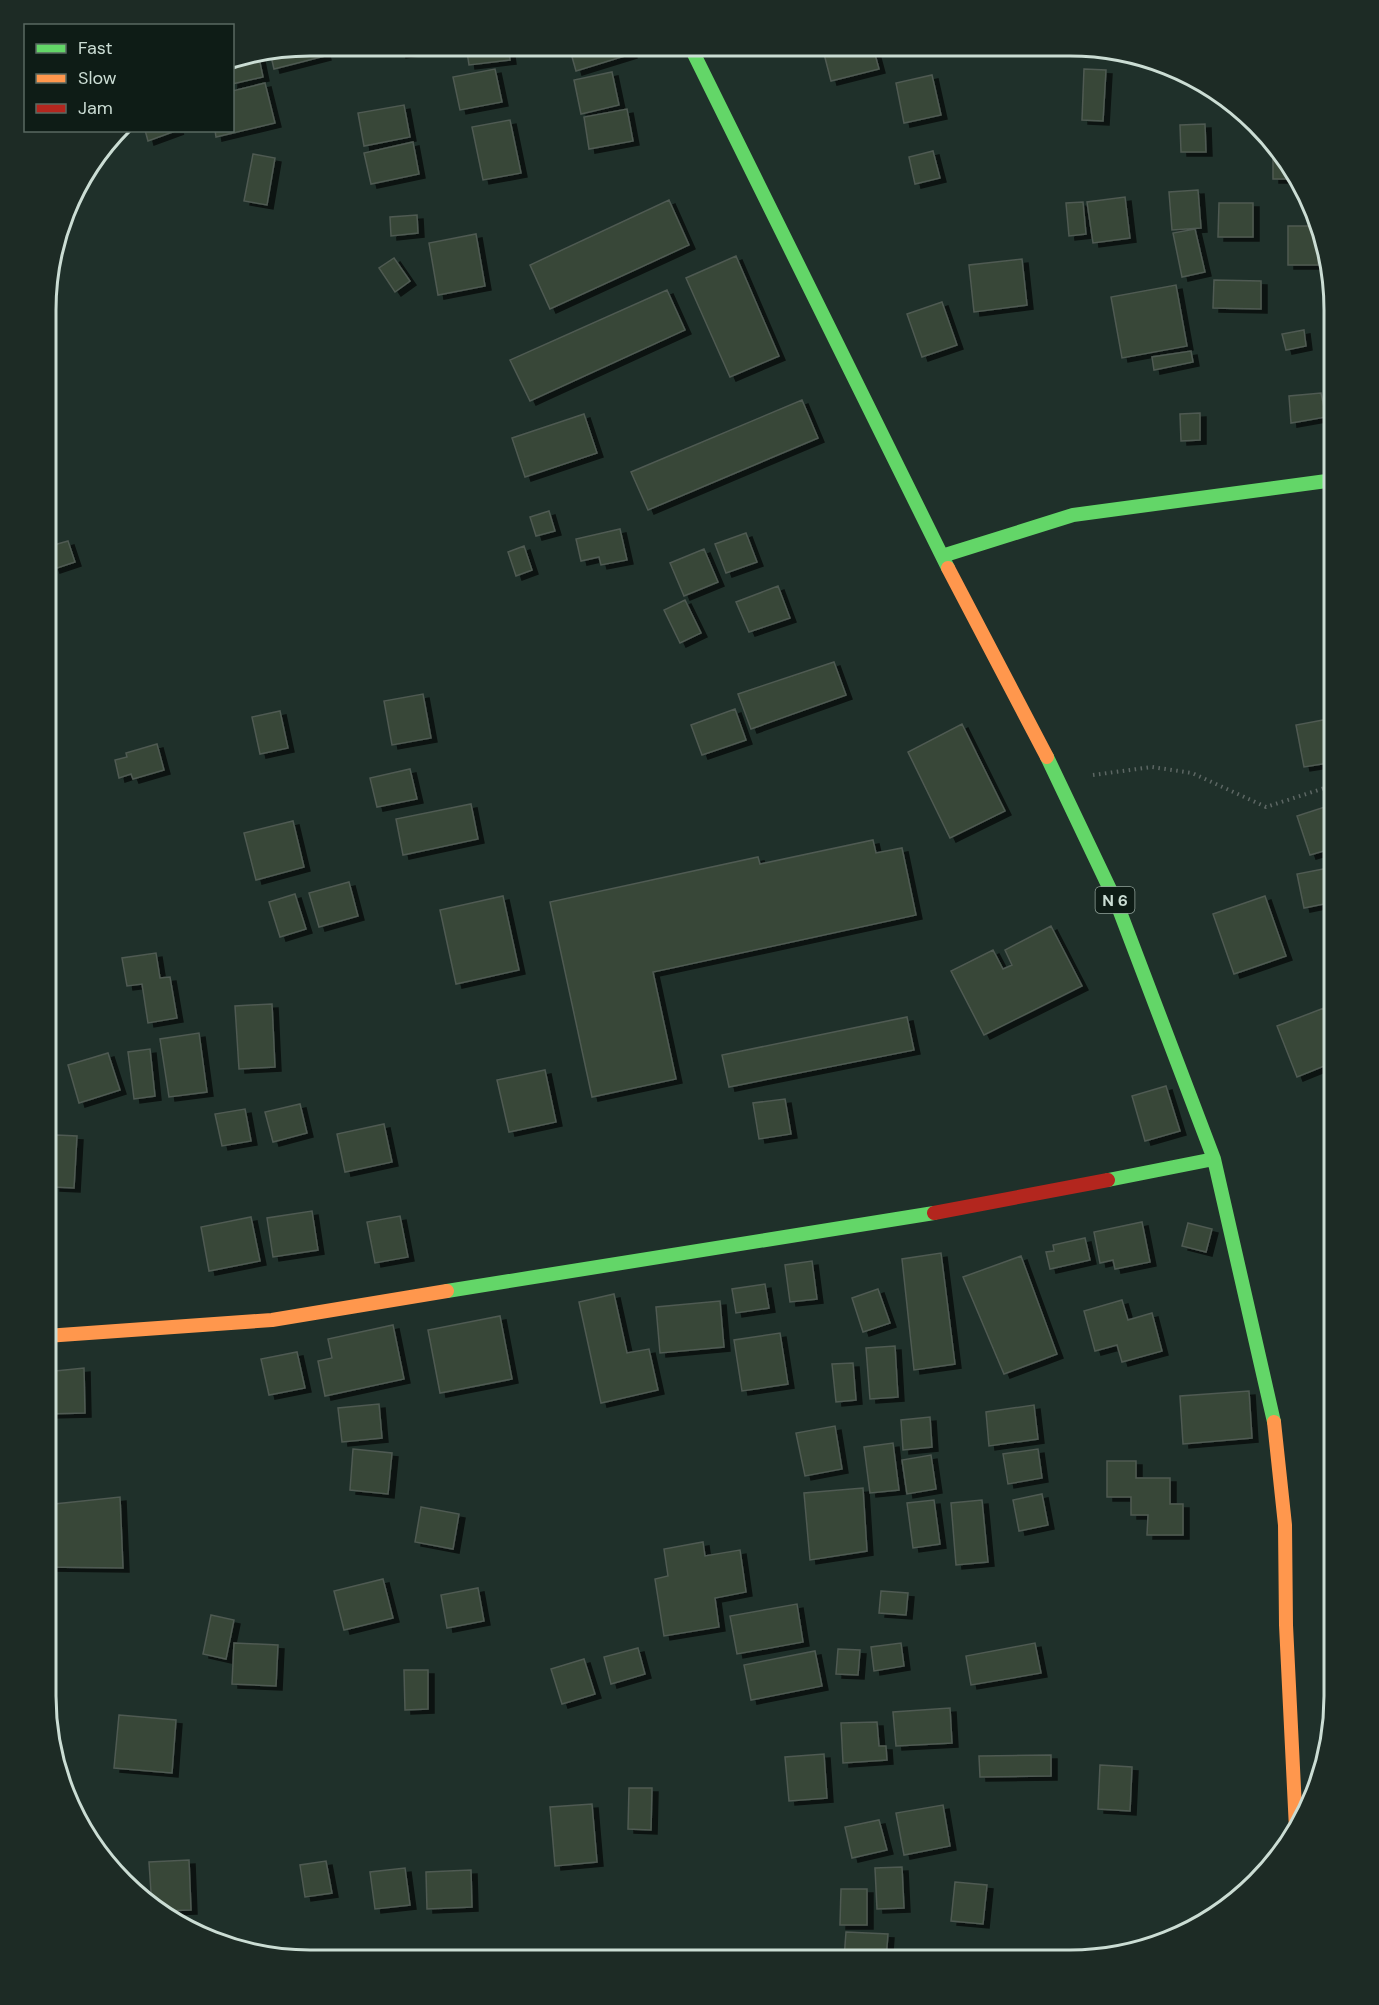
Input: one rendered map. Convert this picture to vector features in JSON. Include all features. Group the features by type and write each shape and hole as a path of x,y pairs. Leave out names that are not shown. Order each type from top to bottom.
{"main road":[{"name":"N 6","path":"695,56 942,556 1059,781 1117,904 1214,1159 1274,1412 1285,1525 1286,1625 1295,1812"},
{"path":"942,556 1073,515 1324,481"},
{"path":"56,1335 272,1320 978,1206 1214,1159"}],"path":[{"path":"1059,781 1152,767 1192,773 1266,807 1324,788"}],"building":[{"path":"325,56 274,69 272,59"},
{"path":"468,56 509,56 510,60 469,65"},
{"path":"572,56 625,56 576,71"},
{"path":"825,56 875,56 879,69 831,81"},
{"path":"259,60 263,77 234,84 234,67"},
{"path":"495,69 502,102 460,110 453,77"},
{"path":"1084,69 1106,70 1103,121 1082,120"},
{"path":"612,72 619,105 581,114 574,80"},
{"path":"932,75 941,115 904,123 896,83"},
{"path":"265,83 275,123 216,137 215,132 234,132 234,91"},
{"path":"404,105 410,137 364,146 358,113"},
{"path":"627,109 633,141 589,149 584,117"},
{"path":"510,120 521,173 483,180 472,127"},
{"path":"1205,124 1206,152 1181,152 1180,125"},
{"path":"146,132 173,132 148,141"},
{"path":"413,142 419,174 371,184 364,153"},
{"path":"933,151 940,178 915,184 909,157"},
{"path":"253,154 275,158 267,205 244,201"},
{"path":"1273,158 1288,179 1273,179"},
{"path":"1198,190 1201,228 1172,230 1169,192"},
{"path":"1125,197 1130,238 1093,243 1087,202"},
{"path":"669,200 689,245 550,309 530,265"},
{"path":"1083,202 1086,234 1069,236 1066,203"},
{"path":"1219,203 1253,203 1253,237 1218,237"},
{"path":"417,215 418,233 391,236 390,217"},
{"path":"1288,226 1309,226 1318,256 1318,265 1288,265"},
{"path":"1195,229 1205,272 1182,277 1173,233"},
{"path":"476,234 485,286 438,295 429,243"},
{"path":"736,256 779,356 730,377 686,278"},
{"path":"394,258 410,281 395,292 379,268"},
{"path":"1022,259 1027,305 974,312 969,265"},
{"path":"1214,280 1261,281 1261,309 1213,308"},
{"path":"1176,285 1187,346 1122,358 1111,297"},
{"path":"667,290 685,330 530,401 510,360"},
{"path":"942,302 957,345 922,357 907,314"},
{"path":"1304,330 1306,346 1286,350 1282,334"},
{"path":"1191,351 1193,362 1154,370 1152,357"},
{"path":"1321,393 1324,417 1291,423 1289,396"},
{"path":"802,400 818,438 648,510 631,472"},
{"path":"1200,413 1200,440 1181,441 1180,414"},
{"path":"584,414 597,453 525,477 512,438"},
{"path":"549,511 555,531 536,536 530,517"},
{"path":"620,529 627,560 601,565 599,557 581,561 576,539"},
{"path":"746,533 757,562 726,573 715,544"},
{"path":"68,541 75,562 56,568 56,544"},
{"path":"524,546 532,570 516,576 508,552"},
{"path":"704,549 718,582 684,596 670,563"},
{"path":"778,586 790,618 749,632 736,602"},
{"path":"685,600 701,633 680,643 664,610"},
{"path":"834,662 846,695 751,729 738,694"},
{"path":"423,694 431,738 392,745 384,701"},
{"path":"735,709 746,740 702,755 691,725"},
{"path":"280,711 288,748 260,754 252,717"},
{"path":"1324,720 1324,764 1304,767 1296,725"},
{"path":"962,724 1005,811 950,838 908,752"},
{"path":"157,744 164,770 133,779 131,774 119,778 115,760 127,757 126,753"},
{"path":"410,769 417,799 377,807 370,778"},
{"path":"471,804 478,839 403,855 396,819"},
{"path":"1324,807 1324,851 1310,855 1297,816"},
{"path":"293,821 304,867 256,880 244,833"},
{"path":"873,840 876,853 902,848 916,915 653,972 676,1079 592,1097 550,902 758,857 760,864"},
{"path":"1324,869 1324,904 1304,908 1297,874"},
{"path":"349,882 358,916 319,927 309,893"},
{"path":"295,894 306,929 280,937 269,902"},
{"path":"503,896 519,970 456,984 440,910"},
{"path":"1265,896 1286,956 1234,974 1213,914"},
{"path":"1051,926 1082,986 984,1035 951,971 993,950 1003,969 1012,965 1005,950"},
{"path":"156,953 160,978 170,977 177,1018 148,1023 142,984 127,986 122,958"},
{"path":"272,1004 275,1067 239,1069 235,1006"},
{"path":"1324,1008 1324,1066 1297,1077 1277,1026"},
{"path":"907,1017 914,1050 729,1087 722,1055"},
{"path":"199,1033 207,1092 169,1097 160,1039"},
{"path":"150,1049 155,1096 134,1099 128,1052"},
{"path":"108,1053 120,1090 79,1103 68,1065"},
{"path":"545,1070 556,1122 509,1132 497,1080"},
{"path":"1166,1086 1180,1131 1145,1141 1132,1096"},
{"path":"785,1099 791,1134 759,1139 753,1103"},
{"path":"300,1104 307,1133 273,1142 265,1112"},
{"path":"245,1109 251,1141 222,1146 215,1114"},
{"path":"384,1124 392,1162 345,1172 337,1134"},
{"path":"56,1135 77,1136 74,1188 56,1187"},
{"path":"312,1211 318,1250 273,1257 267,1218"},
{"path":"400,1216 408,1257 375,1263 367,1222"},
{"path":"251,1217 260,1261 209,1271 201,1227"},
{"path":"1142,1222 1150,1262 1115,1269 1113,1260 1100,1263 1094,1232"},
{"path":"1188,1223 1212,1229 1206,1252 1182,1246"},
{"path":"1085,1238 1090,1260 1050,1269 1046,1252 1054,1251 1053,1245"},
{"path":"941,1253 955,1364 914,1370 902,1259"},
{"path":"1021,1256 1057,1354 1004,1374 963,1277"},
{"path":"812,1261 817,1299 790,1302 785,1265"},
{"path":"765,1284 769,1308 736,1313 732,1289"},
{"path":"878,1289 890,1323 863,1332 852,1298"},
{"path":"614,1294 627,1353 649,1349 658,1390 601,1403 579,1302"},
{"path":"1122,1300 1128,1320 1152,1313 1162,1351 1122,1362 1117,1345 1095,1351 1084,1311"},
{"path":"720,1301 724,1347 660,1353 656,1307"},
{"path":"500,1316 512,1379 440,1393 428,1330"},
{"path":"393,1325 404,1379 325,1396 318,1361 332,1358 328,1339"},
{"path":"780,1333 788,1384 742,1391 734,1340"},
{"path":"895,1346 898,1397 870,1399 866,1348"},
{"path":"297,1352 305,1388 269,1395 261,1359"},
{"path":"853,1363 856,1400 836,1402 832,1364"},
{"path":"84,1368 85,1413 56,1414 56,1371"},
{"path":"1249,1391 1252,1438 1183,1444 1180,1396"},
{"path":"379,1404 382,1438 342,1442 338,1408"},
{"path":"1034,1405 1038,1439 989,1446 986,1412"},
{"path":"930,1417 932,1447 903,1450 901,1420"},
{"path":"835,1426 842,1469 805,1476 796,1433"},
{"path":"893,1443 899,1490 870,1493 864,1447"},
{"path":"353,1449 392,1453 388,1494 350,1490"},
{"path":"1038,1449 1042,1478 1008,1484 1003,1454"},
{"path":"931,1455 936,1489 907,1494 902,1460"},
{"path":"1107,1461 1136,1461 1136,1478 1170,1478 1170,1504 1183,1504 1183,1535 1147,1535 1148,1515 1131,1515 1131,1497 1107,1497"},
{"path":"863,1488 867,1551 810,1560 804,1493"},
{"path":"1042,1494 1048,1525 1019,1531 1013,1500"},
{"path":"120,1497 123,1568 56,1567 56,1504"},
{"path":"934,1500 940,1544 913,1548 907,1503"},
{"path":"982,1500 988,1562 956,1565 951,1503"},
{"path":"421,1507 459,1514 453,1549 415,1542"},
{"path":"703,1542 705,1556 740,1550 746,1592 715,1598 719,1627 664,1636 655,1579 668,1576 664,1549"},
{"path":"383,1579 393,1618 344,1630 334,1591"},
{"path":"478,1588 484,1621 447,1628 441,1595"},
{"path":"881,1591 908,1593 906,1615 879,1613"},
{"path":"797,1604 803,1642 737,1654 730,1616"},
{"path":"211,1615 234,1620 226,1659 203,1654"},
{"path":"234,1643 278,1645 276,1686 232,1684"},
{"path":"901,1643 904,1666 874,1671 871,1647"},
{"path":"1035,1643 1041,1673 971,1685 966,1656"},
{"path":"638,1648 645,1674 611,1684 604,1657"},
{"path":"838,1649 860,1650 858,1675 836,1674"},
{"path":"815,1651 822,1686 751,1700 744,1665"},
{"path":"584,1659 595,1694 562,1704 551,1669"},
{"path":"404,1670 428,1670 428,1709 405,1710"},
{"path":"950,1708 952,1743 896,1746 893,1712"},
{"path":"119,1715 176,1720 172,1773 114,1768"},
{"path":"877,1722 879,1746 886,1746 887,1760 843,1763 841,1723"},
{"path":"824,1754 827,1798 789,1801 785,1757"},
{"path":"1051,1755 1051,1776 980,1777 979,1756"},
{"path":"1100,1765 1132,1767 1130,1811 1098,1809"},
{"path":"629,1788 652,1788 651,1830 628,1829"},
{"path":"592,1804 597,1862 555,1866 550,1807"},
{"path":"943,1805 950,1846 904,1855 896,1813"},
{"path":"879,1820 887,1850 852,1858 845,1827"},
{"path":"189,1860 191,1910 173,1911 151,1894 149,1862"},
{"path":"326,1861 332,1893 305,1897 300,1865"},
{"path":"902,1867 904,1908 877,1909 875,1868"},
{"path":"405,1868 410,1905 375,1909 370,1872"},
{"path":"471,1870 472,1907 427,1909 426,1872"},
{"path":"955,1882 987,1885 983,1924 951,1921"},
{"path":"841,1889 867,1889 867,1925 840,1925"},
{"path":"846,1932 888,1934 887,1950 845,1950"}],"traffic: fast":[{"path":"695,56 948,568"},
{"path":"942,556 1073,515 1324,481"},
{"path":"1047,757 1117,904 1214,1159 1274,1422"},
{"path":"1108,1180 1214,1159"},
{"path":"447,1291 934,1213"}],"traffic: slow":[{"path":"948,568 1047,757"},
{"path":"56,1335 272,1320 447,1291"},
{"path":"1274,1422 1285,1525 1286,1625 1295,1812"}],"traffic: jam":[{"path":"934,1213 1108,1180"}]}
